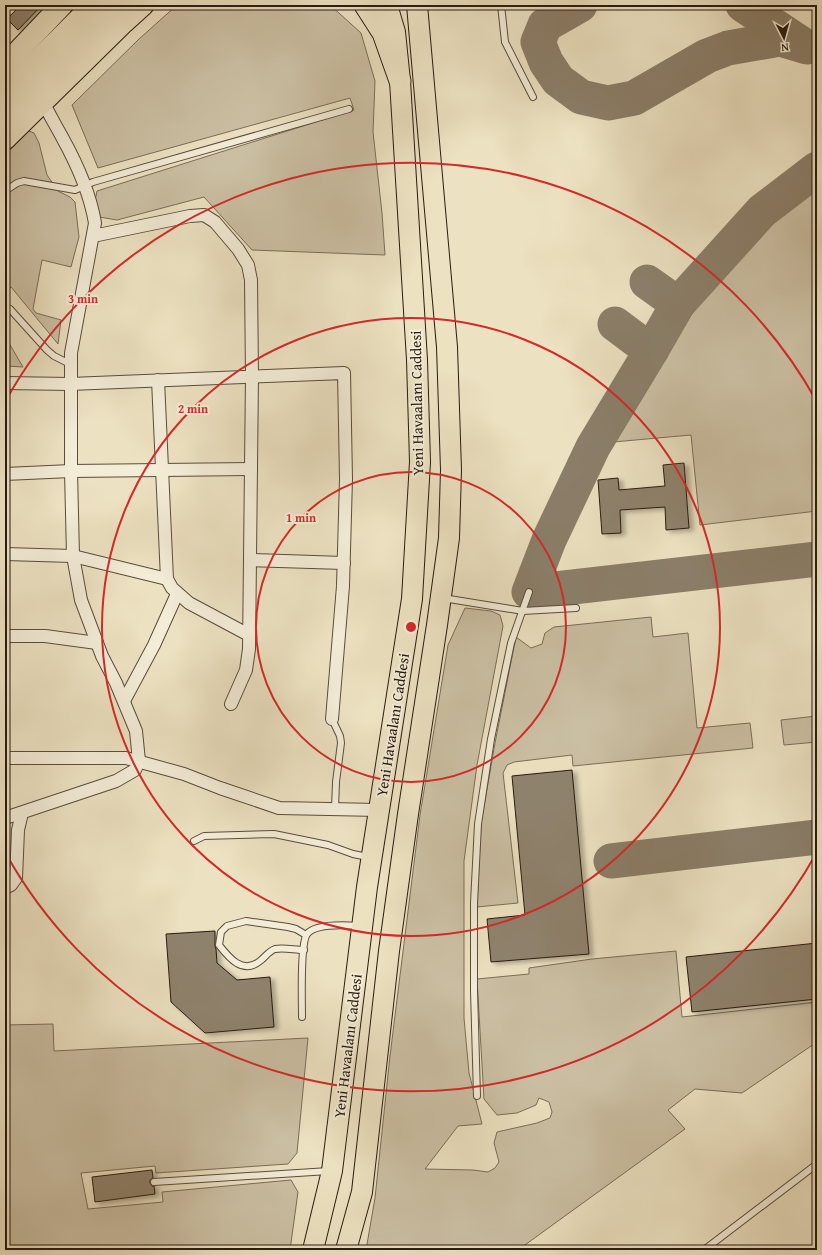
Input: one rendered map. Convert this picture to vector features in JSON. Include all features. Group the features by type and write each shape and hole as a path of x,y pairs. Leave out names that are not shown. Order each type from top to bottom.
{"highway":[{"path":"5,65 62,5"},
{"path":"5,93 93,5"},
{"path":"5,116 118,5"},
{"path":"5,139 143,5"},
{"path":"365,5 383,33 400,81"}],"main road":[{"name":"Yeni Havaalanı Caddesi","path":"313,1250 332,1171 362,926 412,599 420,462 417,360 400,81 395,32 387,5"},
{"name":"Yeni Havaalanı Caddesi","path":"346,1250 362,1192 389,951 449,538 451,470 447,347 436,208 416,5"},
{"path":"379,810 408,814"},
{"path":"360,946 389,951"}],"street":[{"path":"5,818 116,780 135,770 139,761 136,731 116,683 102,656 81,600 74,556 71,471 70,353 95,223 93,209 84,186 63,139 43,102"},
{"path":"93,236 190,216 204,215 215,222 238,249 248,265 250,280 252,376 250,635 246,670 231,704"},
{"path":"5,383 70,384 344,372 346,479 344,563 332,719"},
{"path":"158,380 167,580 177,594 189,603 250,635"},
{"path":"5,474 71,471 251,469"},
{"path":"5,554 74,556 167,580"},
{"path":"250,560 344,563"},
{"path":"124,701 154,645 177,594"},
{"path":"5,636 45,636 97,643"},
{"path":"5,758 126,758 184,774 279,808 379,810"},
{"path":"5,888 11,885 16,878 18,830 22,813"}],"lane":[{"path":"501,5 505,42 533,97"},
{"path":"5,191 17,183 24,181 75,190 93,182 349,109"},
{"path":"10,309 47,350 54,356 70,364"},
{"path":"477,1096 474,991 474,903 478,824 492,739 511,643 530,592"},
{"path":"441,598 523,610 576,608"},
{"path":"332,719 340,736 341,743 336,782 335,809"},
{"path":"194,841 204,836 274,834 328,845 353,854 372,858"},
{"path":"304,950 277,949 268,953 256,964 243,965 232,961 219,945 219,936 227,926 246,921 288,927 296,929 306,935"},
{"path":"302,1017 304,950 306,935 312,930 332,925 362,926"},
{"path":"704,1250 817,1164"},
{"path":"154,1182 332,1171"}],"shaded area":[{"path":"177,5 330,5 361,33 375,81 373,132 385,255 252,250 204,197 117,220 99,217 94,206 97,191 354,110 350,98 98,168 72,105 139,39"},
{"path":"29,131 34,133 39,143 47,175 58,191 70,197 75,202 79,237 71,267 42,260 33,309 36,313 61,320 58,344 11,287 5,290 5,155"},
{"path":"813,187 817,188 817,511 700,525 691,435 602,443 675,330 736,255 792,197"},
{"path":"9,343 23,367 5,366 5,345"},
{"path":"465,608 491,611 500,615 503,626 477,765 464,861 464,1018 469,1073 482,1124 458,1126 425,1169 473,1170 488,1172 495,1168 499,1162 494,1143 497,1132 537,1123 550,1118 552,1112 549,1102 539,1098 536,1105 517,1113 497,1115 484,1099 477,979 529,974 529,968 592,959 676,951 682,1017 817,1002 817,1042 742,1093 695,1089 668,1110 685,1129 518,1250 366,1250 375,1198 390,1056 420,815 448,645"},
{"path":"651,617 653,637 688,633 697,728 750,723 753,748 573,766 572,755 514,762 507,765 503,773 518,903 477,907 481,824 516,637 531,648 542,644 545,633 554,627"},
{"path":"817,716 817,742 784,745 781,720"},
{"path":"53,1024 54,1051 308,1038 297,1153 288,1164 156,1173 155,1166 81,1173 88,1209 163,1202 162,1192 291,1180 298,1192 290,1250 5,1250 5,1025"}],"building":[{"path":"21,5 42,5 18,30 7,19"},
{"path":"684,463 689,528 666,530 665,507 620,510 621,533 602,534 598,480 618,478 619,490 665,486 663,465"},
{"path":"572,770 589,954 491,962 487,919 525,915 512,776"},
{"path":"215,931 217,963 237,980 270,977 274,1027 205,1033 171,1002 166,934"},
{"path":"817,943 817,999 692,1012 686,957"},
{"path":"152,1170 153,1178 150,1180 150,1183 154,1186 155,1194 95,1202 92,1177"}],"taxiway":[{"path":"580,5 545,25 538,42 546,62 558,80 581,97 608,103 634,98 707,56 728,48 780,39 807,47"},
{"path":"743,5 802,44"},
{"path":"678,304 762,211 817,169"},
{"path":"647,282 678,304 651,351"},
{"path":"615,324 651,351 593,447 549,540 529,592 817,559"},
{"path":"611,861 817,837"}]}
